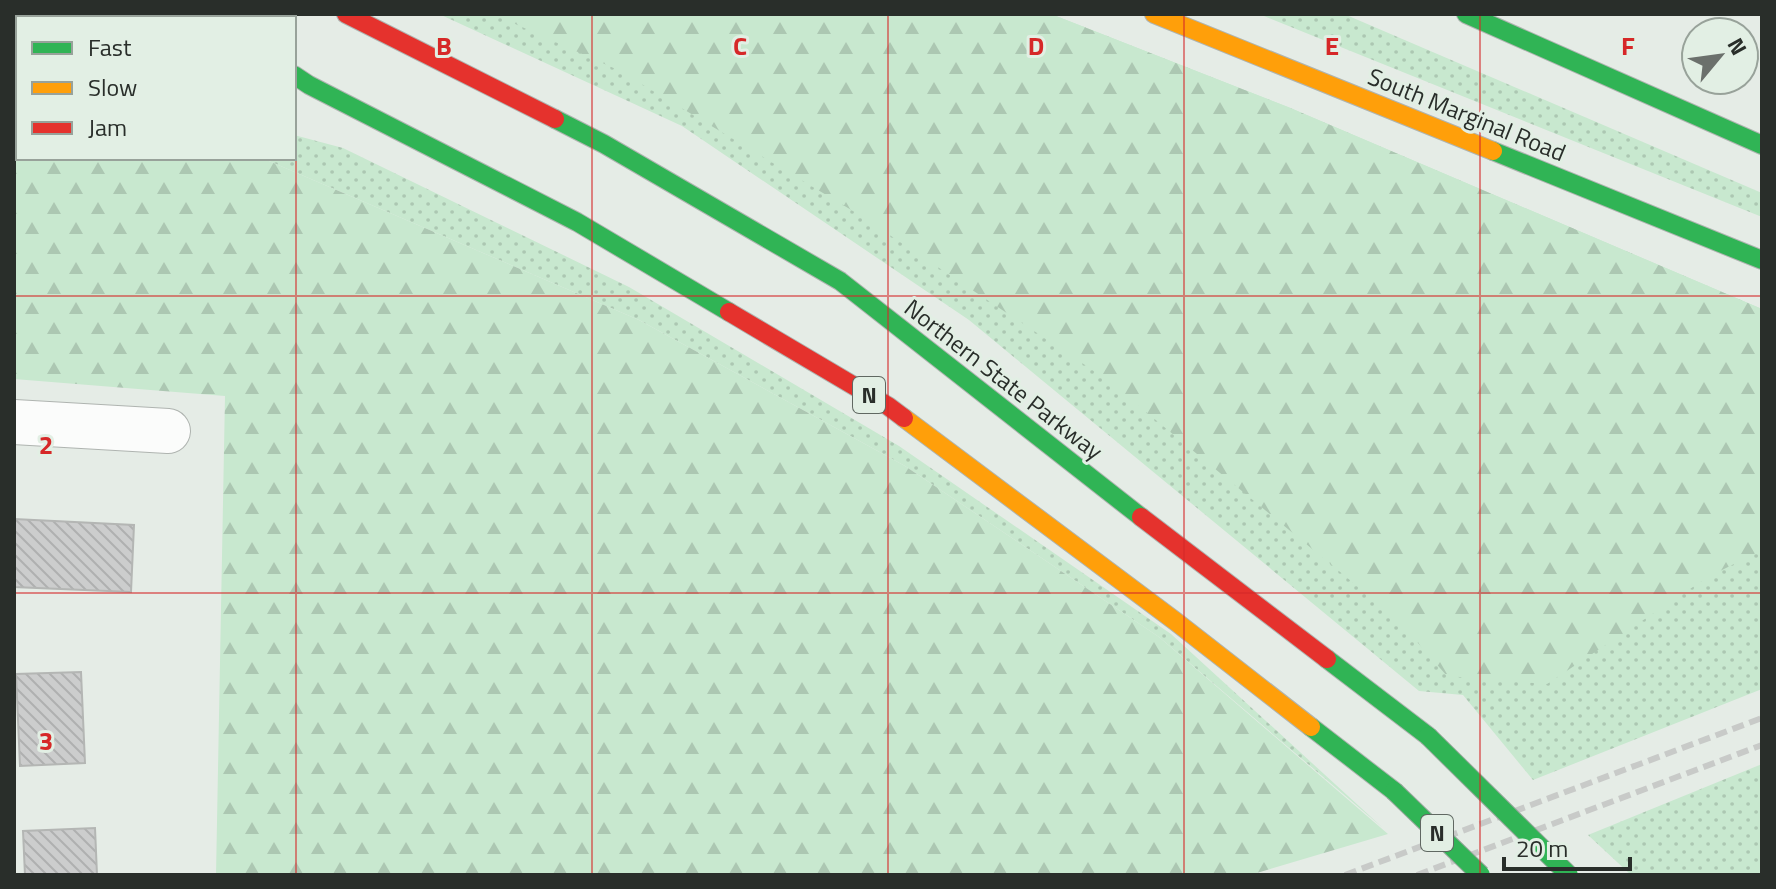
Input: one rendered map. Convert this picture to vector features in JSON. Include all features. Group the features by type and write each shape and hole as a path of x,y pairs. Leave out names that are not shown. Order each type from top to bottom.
{"main road":[{"name":"Northern State Parkway","path":"346,14 604,144 840,281 1428,736 1569,875"},
{"name":"South Marginal Road","path":"1154,14 1762,260"},
{"path":"1466,14 1762,145"},
{"name":"N","path":"299,81 577,222 888,406 1175,621 1394,791 1481,875"}],"street":[{"path":"14,422 168,431"}],"green space":[{"path":"439,14 1051,14 1288,107 1762,309 1762,689 1533,780 1463,695 1419,691 969,320 682,126"},
{"path":"493,14 1051,14 1288,107 1762,309 1762,550 1708,577 1547,684 1447,676 1396,618 1106,379 858,214 618,70"},
{"path":"1259,14 1344,14 1762,193 1762,217"},
{"path":"14,119 16,160 267,160 639,320 905,466 1159,637 1388,834 1250,875 216,875 225,396 14,379"},
{"path":"296,136 343,148 629,287 899,446 1171,634 1383,828 1159,637 905,466 639,320 267,160 296,160"},
{"path":"1762,764 1762,875 1631,875 1588,835"}],"building":[{"path":"14,519 134,525 131,592 14,587"},
{"path":"81,672 85,763 20,766 16,674"},
{"path":"95,828 97,875 25,875 23,831"}],"railway":[{"path":"1345,875 1762,718"},
{"path":"1417,875 1762,745"}],"traffic: fast":[{"path":"1466,14 1762,145"},
{"path":"296,76 577,222 729,312"},
{"path":"555,119 604,144 840,281 1141,517"},
{"path":"1493,151 1762,260"},
{"path":"1327,659 1428,736"},
{"path":"1311,727 1394,791"},
{"path":"1428,736 1569,875"},
{"path":"1394,791 1481,875"}],"traffic: slow":[{"path":"199,14 202,16"},
{"path":"1154,14 1493,151"},
{"path":"904,418 1311,727"}],"traffic: jam":[{"path":"346,14 555,119"},
{"path":"729,312 904,418"},
{"path":"1141,517 1327,659"}]}
